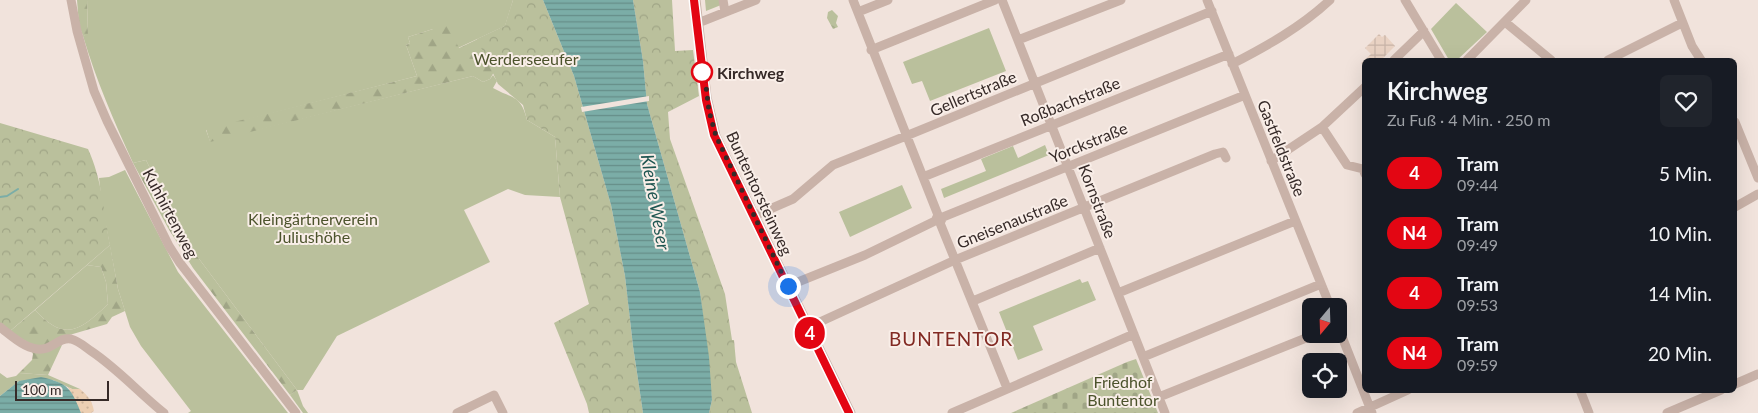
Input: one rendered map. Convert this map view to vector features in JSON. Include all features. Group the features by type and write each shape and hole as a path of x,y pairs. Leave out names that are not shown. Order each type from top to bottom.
{"street":[{"name":"Kuhhirtenweg","path":"71,0 77,31 94,91 169,246 180,263 296,413"},
{"name":"Buntentorsteinweg","path":"696,0 706,98 712,126 720,147 851,413"},
{"path":"723,0 725,12"},
{"path":"698,22 756,0"},
{"path":"852,0 940,216 940,222 1007,388"},
{"path":"858,12 888,0"},
{"path":"871,50 995,0"},
{"name":"Kornstraße","path":"1002,0 1165,413"},
{"path":"1018,40 1121,0"},
{"name":"Gastfeldstraße","path":"1207,0 1327,298"},
{"path":"1232,64 1292,30 1330,0"},
{"path":"1405,0 1440,58"},
{"path":"1469,58 1526,0"},
{"path":"1674,0 1682,23 1700,58"},
{"name":"Gellertstraße","path":"754,216 792,199 833,165 1212,11"},
{"path":"1505,22 1549,58"},
{"path":"1612,58 1682,23"},
{"path":"1396,58 1424,31"},
{"name":"Roßbachstraße","path":"923,177 1229,54"},
{"path":"1271,161 1322,126 1362,91"},
{"name":"Yorckstraße","path":"788,286 865,255 940,216 1245,95"},
{"path":"1322,126 1343,162 1362,169"},
{"path":"1737,127 1758,178"},
{"name":"Gneisenaustraße","path":"808,325 822,321 955,260 1215,154 1223,152 1226,158"},
{"path":"1737,206 1758,194"},
{"path":"1118,293 1295,220"},
{"path":"972,301 1100,248"},
{"path":"1143,357 1321,284"},
{"path":"0,327 24,344 36,349 47,348 64,339 71,339 106,361 164,413"},
{"path":"952,413 1134,334"},
{"path":"1159,397 1302,340"},
{"path":"1345,343 1362,387"},
{"path":"1737,383 1758,374"},
{"path":"1364,393 1371,410"},
{"path":"1357,413 1371,410 1402,393"},
{"path":"1581,393 1589,413"},
{"path":"1666,413 1714,393"},
{"path":"457,413 494,395 503,413"}],"green space":[{"path":"77,0 87,0 88,35 83,36 79,25"},
{"name":"Kleingärtnerverein Juliushöhe","path":"87,0 513,0 505,26 458,48 433,29 408,37 410,43 406,45 417,76 206,130 210,141 473,76 483,82 490,79 493,75 497,81 493,88 519,102 527,120 555,137 560,197 525,195 508,189 464,210 490,262 337,336 303,390 297,390 185,240 146,160 133,163 112,116 83,36 88,34"},
{"path":"513,0 498,65 490,79 483,82 473,76 210,142 206,129 417,76 406,45 410,43 408,37 433,29 445,21 459,48 505,26"},
{"name":"Werderseeufer","path":"513,0 543,0 574,76 611,205 625,276 643,413 589,413 554,323 589,304 560,197 555,137 527,120 523,105 498,84 477,39 505,26"},
{"path":"633,0 672,0 675,51 693,50 699,96 668,112 670,139 725,294 732,340 734,340 736,362 752,413 709,413 712,400 700,292 647,104 643,61"},
{"path":"705,0 720,0 721,5 706,11"},
{"path":"1456,3 1487,32 1459,58 1448,58 1431,29"},
{"path":"832,10 838,16 836,23 838,27 833,29 827,18 828,12"},
{"path":"989,28 1006,71 930,101 922,81 912,84 903,62"},
{"path":"0,123 88,149 100,184 110,245 9,332 0,325"},
{"path":"1045,145 1049,155 944,198 941,189 986,171 981,159 1013,146 1018,158"},
{"path":"146,160 185,240 297,390 290,395 193,268 168,228 133,163"},
{"path":"125,170 178,272 288,413 188,413 191,411 141,346 130,327 118,289 99,178 109,177"},
{"path":"902,185 912,208 850,237 839,212"},
{"path":"110,245 118,289 125,311 112,317 107,324 66,336 46,346 33,345 9,332 35,310 55,327 64,329 73,329 89,321 108,304 106,282 101,267 87,265"},
{"path":"87,265 101,267 106,282 108,304 81,326 73,329 55,327 35,310"},
{"path":"1080,279 1082,283 1088,281 1096,300 1033,326 1043,350 1018,360 999,312"},
{"path":"62,345 48,375 19,373 32,360 33,354 31,350"},
{"name":"Friedhof Buntentor","path":"1136,359 1158,413 1011,413 1127,362"},
{"path":"0,373 7,378 16,376 19,373 48,375 80,389 72,389 53,380 19,381 0,396"},
{"path":"297,390 308,413 303,413 290,395"}],"sand":[{"path":"68,387 80,389 91,401 94,411 91,413 81,413"}],"shaded area":[{"path":"1379,34 1382,37 1385,35 1395,46 1383,58 1367,58 1371,54 1365,48"}],"water":[{"name":"Kleine Weser","path":"543,0 633,0 643,61 647,104 700,292 709,357 712,400 709,413 643,413 625,276 611,205 574,76"},
{"path":"41,377 63,384 71,392 81,413 0,413 0,396 19,381"}],"pier":[{"path":"649,96 649,101 582,112 581,107"}],"waterway":[{"path":"0,197 7,196 18,189"}],"tram line":[{"name":"4","path":"694,0 708,117 714,135 849,413"},
{"path":"698,0 709,103 717,136 853,413"}],"place":[{"name":"Kirchweg","path":"702,72"}],"district":[{"name":"BUNTENTOR","path":"951,338"}],"route":[{"path":"702,72 705,78 706,98 712,126 720,147 788,286"}]}
